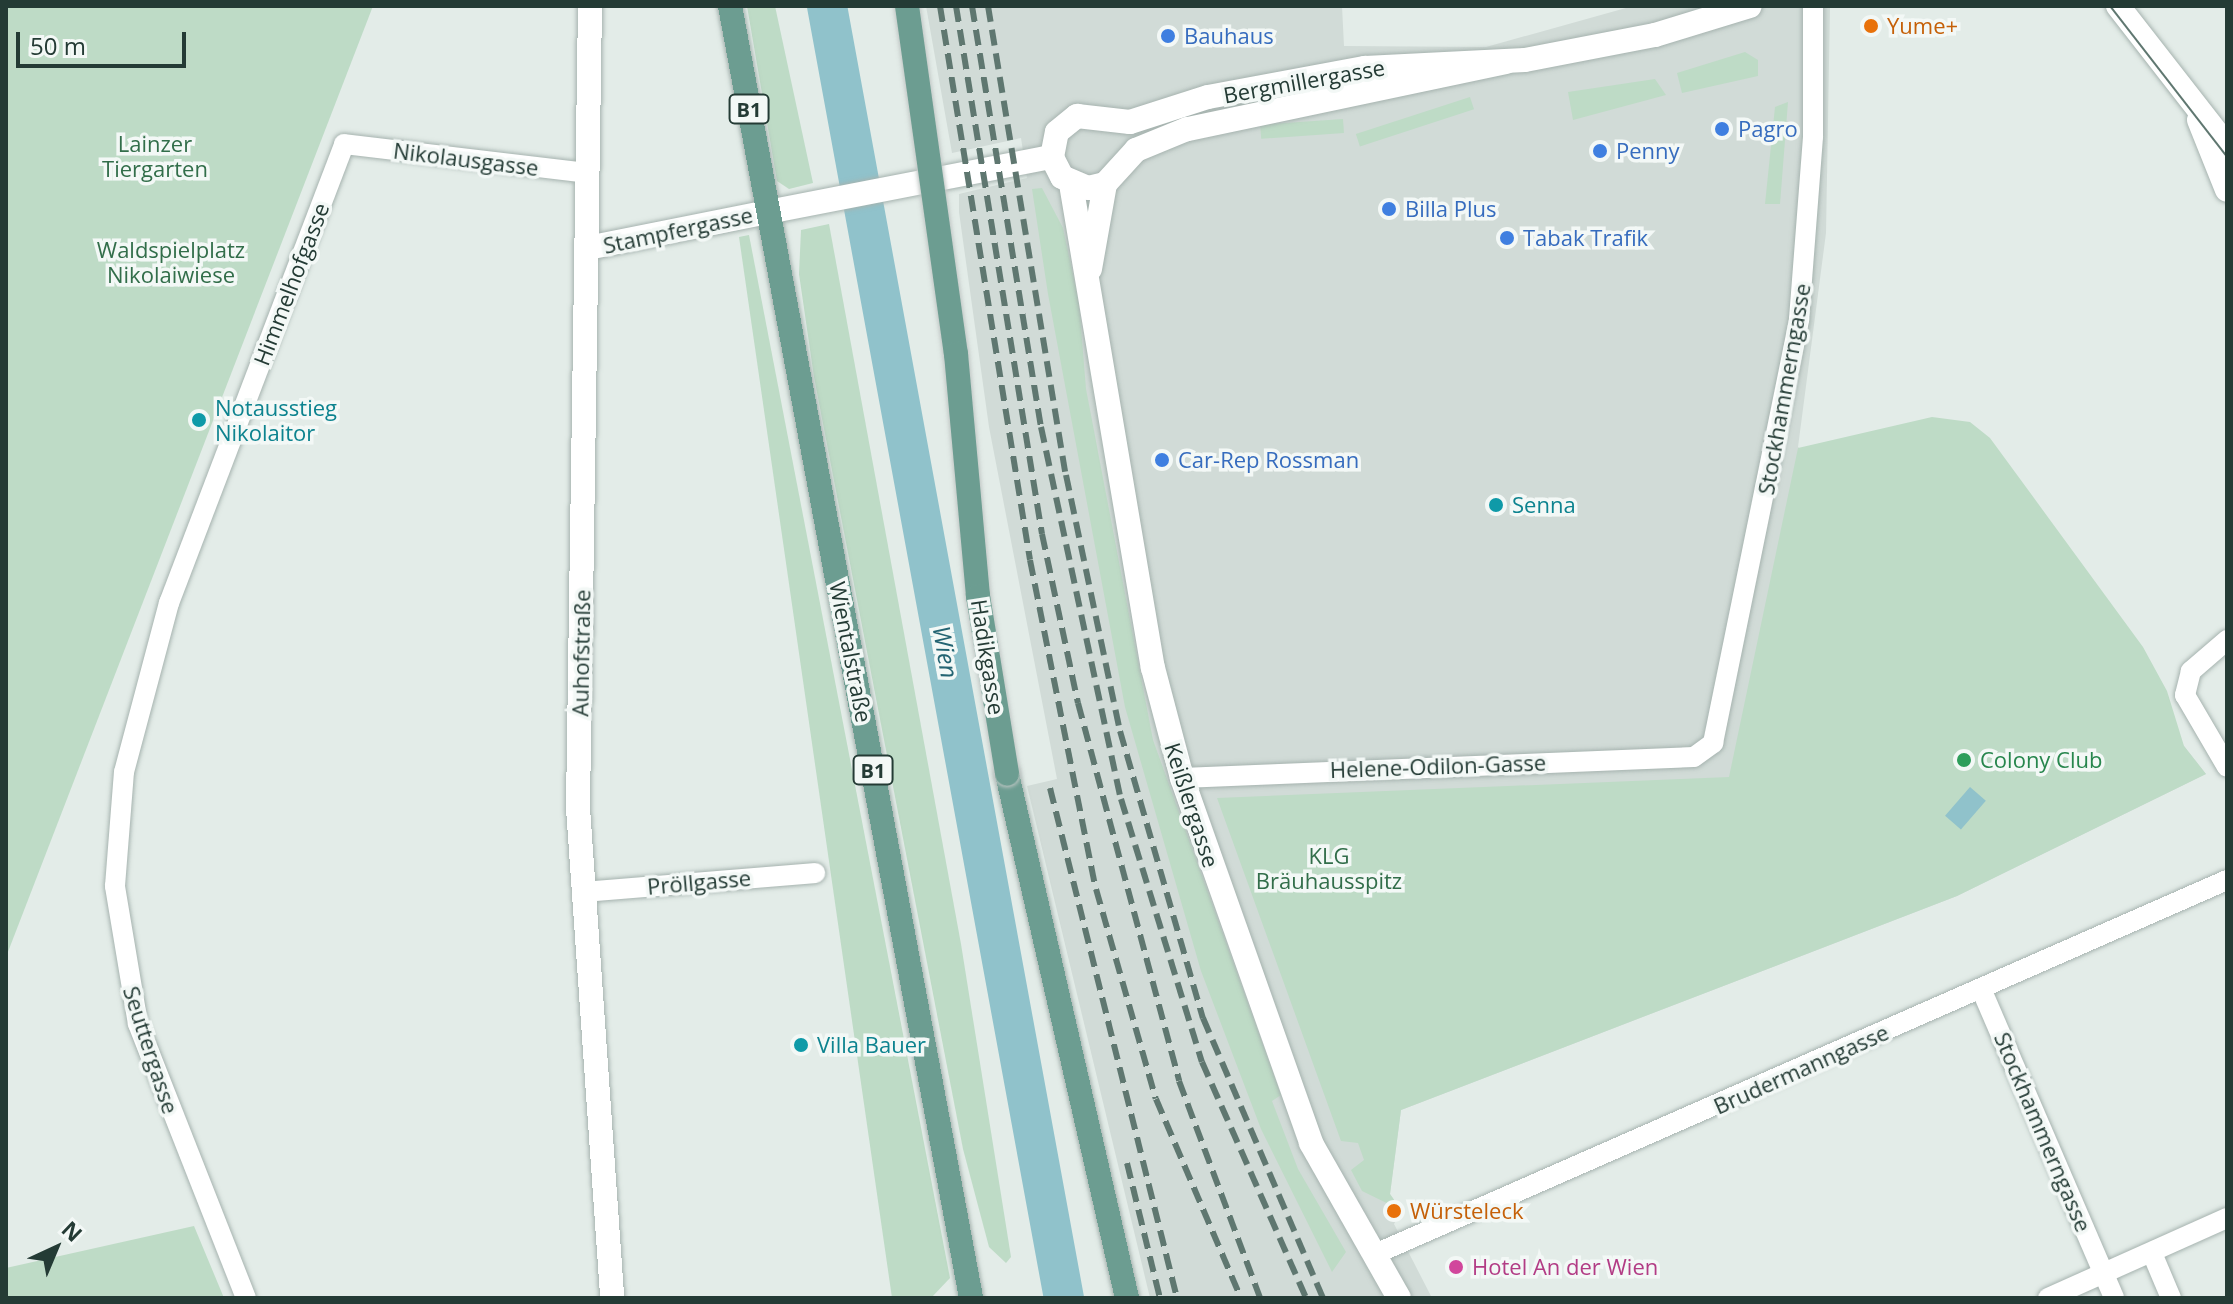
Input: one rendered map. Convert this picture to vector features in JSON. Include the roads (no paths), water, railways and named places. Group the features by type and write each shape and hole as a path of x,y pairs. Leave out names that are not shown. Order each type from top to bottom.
{"main road":[{"name":"Wientalstraße","path":"730,6 971,1298"},
{"name":"Hadikgasse","path":"907,6 956,354 978,596 1007,774 1127,1298"}],"street":[{"name":"Auhofstraße","path":"590,6 578,808 612,1298"},
{"name":"Bergmillergasse","path":"1105,184 1124,160 1200,126 1506,62 1633,40 1750,6"},
{"name":"Stockhammerngasse","path":"1694,757 1719,730 1794,349 1808,237 1813,6"},
{"path":"2118,6 2197,114 2223,136"},
{"name":"Bergmillergasse","path":"1052,157 1066,122 1092,115 1130,122 1208,97 1365,68 1506,62"},
{"path":"2197,114 2227,190"},
{"path":"1107,120 1124,145 1124,160"},
{"name":"Nikolausgasse","path":"344,144 587,173"},
{"name":"Himmelhofgasse","path":"169,603 344,144"},
{"path":"768,212 1052,157 1071,184 1105,184"},
{"name":"Keißlergasse","path":"1071,184 1153,668 1182,778 1304,1125 1399,1298"},
{"name":"Keißlergasse","path":"1089,279 1105,184"},
{"name":"Stampfergasse","path":"588,248 768,212"},
{"name":"Seuttergasse","path":"169,603 124,772 115,886 142,1037 246,1298"},
{"path":"2227,640 2191,671 2188,707 2227,767"},
{"name":"Helene-Odilon-Gasse","path":"1182,778 1694,757"},
{"name":"Pröllgasse","path":"584,892 815,873"},
{"name":"Brudermanngasse","path":"1373,1255 1982,991 2227,880"},
{"name":"Stockhammerngasse","path":"1982,991 2114,1298"},
{"path":"2048,1298 2227,1218"},
{"path":"2152,1253 2171,1298"}],"water":[{"path":"1970,787 1986,801 1961,829 1945,816"}],"waterway":[{"name":"Wien","path":"827,6 1064,1298"}],"tram line":[{"path":"2110,6 2227,157"}],"railway":[{"path":"940,6 1030,560 1096,889 1156,1099 1241,1298"},
{"path":"956,6 1042,534 1078,703 1179,1081 1260,1298"},
{"path":"972,6 1041,427 1121,799 1202,1062 1306,1298"},
{"path":"988,6 1066,475 1120,731 1203,1018 1323,1298"},
{"path":"1050,788 1177,1298"},
{"path":"1127,1163 1160,1298"}],"place":[{"name":"Yume+","path":"1871,26"},
{"name":"Bauhaus","path":"1168,36"},
{"name":"Pagro","path":"1722,129"},
{"name":"Penny","path":"1600,151"},
{"name":"Billa Plus","path":"1389,209"},
{"name":"Tabak Trafik","path":"1507,238"},
{"name":"Notausstieg Nikolaitor","path":"199,420"},
{"name":"Car-Rep Rossman","path":"1162,460"},
{"name":"Senna","path":"1496,505"},
{"name":"Colony Club","path":"1964,760"},
{"name":"Villa Bauer","path":"801,1045"},
{"name":"Würsteleck","path":"1394,1211"},
{"name":"Hotel An der Wien","path":"1456,1267"}],"park label":[{"name":"Lainzer Tiergarten","path":"155,156"},
{"name":"Waldspielplatz Nikolaiwiese","path":"171,262"},
{"name":"KLG Bräuhausspitz","path":"1329,868"}]}
